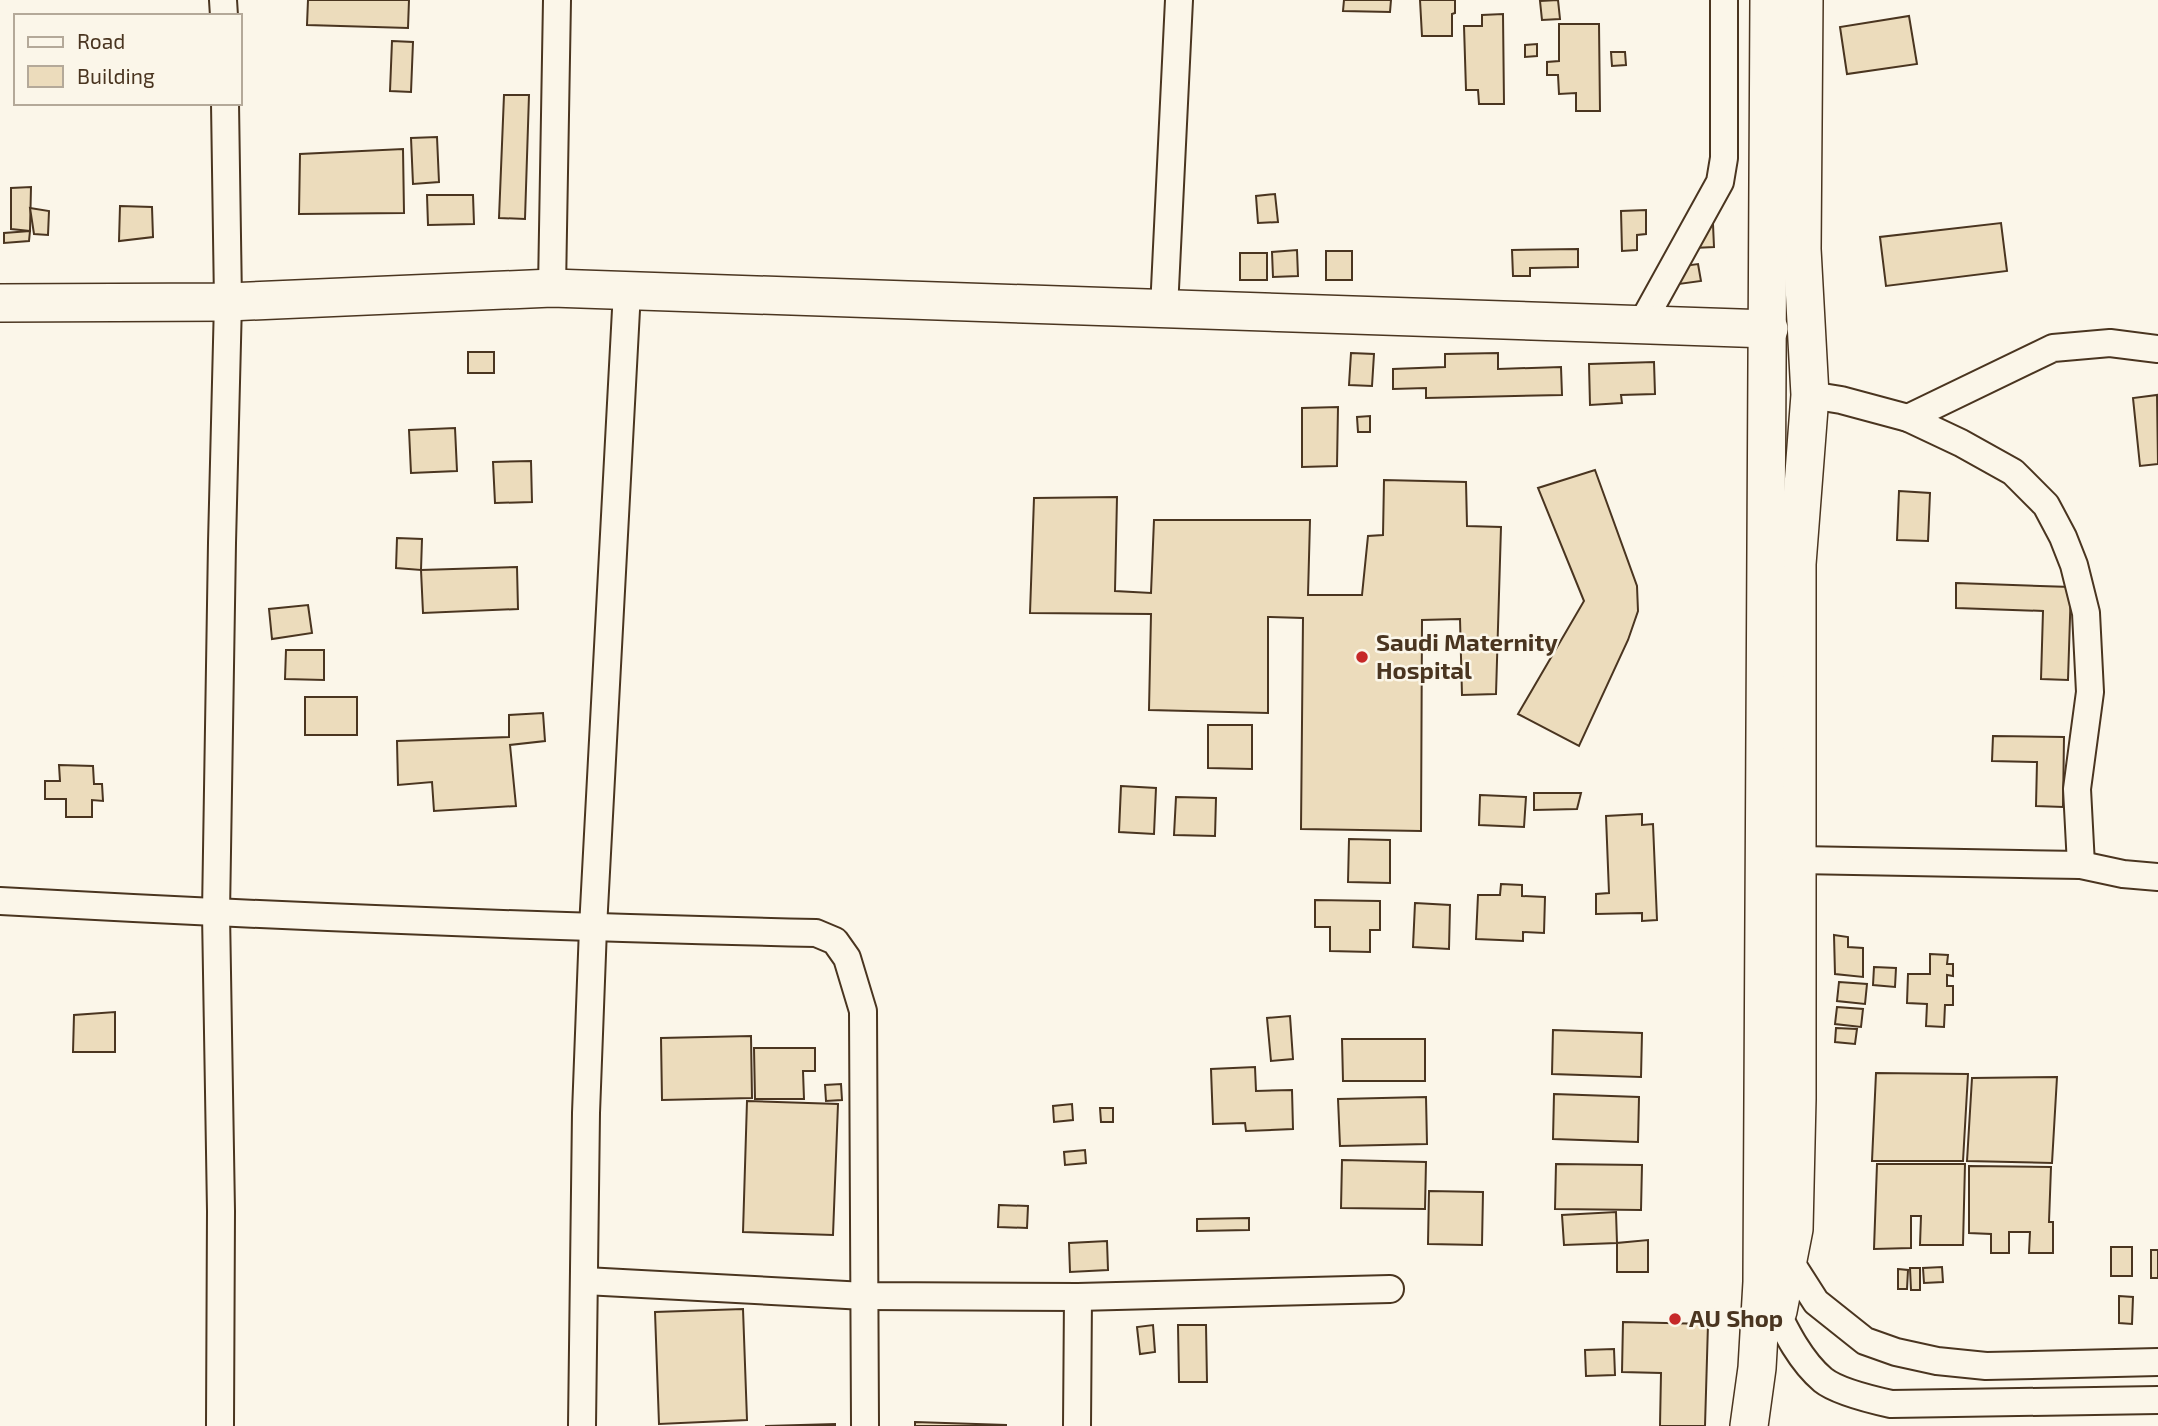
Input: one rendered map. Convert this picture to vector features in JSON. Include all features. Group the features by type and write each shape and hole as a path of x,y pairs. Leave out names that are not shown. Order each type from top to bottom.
{"street":[{"path":"552,288 557,0"},
{"path":"1164,309 1179,0"},
{"path":"1641,324 1720,182 1724,158 1724,0"},
{"path":"1749,1426 1770,1298 1789,1258 1794,1229 1780,1099 1782,564 1810,395 1802,249 1804,0"},
{"path":"1724,33 1769,14 1769,329 1798,860 1780,1099 1762,1227 1770,1298 1800,1353 1825,1381 1861,1397 1891,1404 2158,1400"},
{"path":"220,1426 221,1211 216,913 228,302 225,105"},
{"path":"0,303 228,302 552,288 1769,329"},
{"path":"582,1426 586,1113 593,928 627,291"},
{"path":"1908,418 2053,348 2110,343 2158,349"},
{"path":"1810,395 1841,400 1908,418 2013,472 2046,505 2074,565 2086,613 2090,692 2077,789 2081,865"},
{"path":"1798,860 2081,865 2123,874 2158,877"},
{"path":"0,901 216,913 593,928 816,933 835,940 847,958 863,1011 865,1426"},
{"path":"1762,1227 1789,1258 1816,1302 1865,1341 1896,1352 1937,1361 1986,1366 2158,1362"},
{"path":"585,1281 865,1296 1078,1297 1390,1289"},
{"path":"1077,1426 1078,1297"}],"building":[{"path":"308,0 409,0 408,28 307,25"},
{"path":"1344,0 1391,0 1390,12 1343,11"},
{"path":"1420,0 1455,0 1452,36 1422,36"},
{"path":"1558,0 1560,19 1542,20 1540,1"},
{"path":"1503,14 1504,104 1479,104 1478,90 1466,90 1464,26 1482,26 1482,15"},
{"path":"1909,16 1917,64 1847,74 1840,27"},
{"path":"1559,24 1599,24 1600,111 1576,111 1576,93 1559,94 1558,75 1547,75 1547,62 1559,61"},
{"path":"392,41 413,42 411,92 390,91"},
{"path":"1537,44 1537,56 1525,57 1525,45"},
{"path":"1611,52 1625,52 1626,65 1612,66"},
{"path":"504,95 529,95 525,219 499,218"},
{"path":"437,137 439,182 413,184 411,138"},
{"path":"403,149 404,213 299,214 300,154"},
{"path":"31,187 30,231 11,229 11,188"},
{"path":"1275,194 1278,222 1258,223 1256,196"},
{"path":"427,195 473,195 474,224 428,225"},
{"path":"120,206 152,207 153,237 119,241"},
{"path":"30,208 49,211 48,235 34,234"},
{"path":"1646,210 1646,234 1637,235 1637,250 1622,251 1621,211"},
{"path":"2001,223 2007,271 1886,286 1880,237"},
{"path":"1713,224 1714,247 1694,248 1693,225"},
{"path":"30,231 29,241 4,243 4,233"},
{"path":"1578,249 1578,267 1530,268 1530,276 1513,276 1512,250"},
{"path":"1297,250 1298,276 1273,277 1272,252"},
{"path":"1326,251 1352,251 1352,280 1326,280"},
{"path":"1240,253 1267,253 1267,280 1240,280"},
{"path":"1698,264 1701,281 1679,284 1676,267"},
{"path":"468,352 494,352 494,373 468,373"},
{"path":"1351,353 1374,354 1372,386 1349,385"},
{"path":"1498,353 1498,369 1561,367 1562,395 1426,398 1426,388 1393,389 1393,369 1445,367 1445,354"},
{"path":"1654,362 1655,394 1621,395 1622,403 1590,405 1589,364"},
{"path":"2157,395 2158,464 2140,466 2133,398"},
{"path":"1338,407 1337,466 1302,467 1302,408"},
{"path":"1370,416 1370,432 1358,432 1357,417"},
{"path":"455,428 457,471 411,473 409,430"},
{"path":"531,461 532,502 495,503 493,462"},
{"path":"1595,470 1637,586 1638,611 1628,640 1579,746 1518,714 1584,601 1538,488"},
{"name":"Saudi Maternity Hospital","path":"1384,480 1466,482 1467,526 1501,527 1496,694 1462,695 1460,619 1422,620 1421,831 1301,829 1303,618 1268,617 1268,713 1149,710 1151,614 1030,613 1034,498 1117,497 1115,591 1151,593 1154,520 1310,520 1308,595 1362,595 1368,536 1383,535"},
{"path":"1899,491 1930,493 1928,541 1897,540"},
{"path":"397,538 422,539 421,570 396,568"},
{"path":"517,567 518,609 423,613 421,570"},
{"path":"1956,583 2071,587 2068,680 2041,679 2043,611 1956,608"},
{"path":"308,605 312,633 272,639 269,609"},
{"path":"286,650 324,650 324,680 285,679"},
{"path":"305,697 357,697 357,735 305,735"},
{"path":"543,713 545,741 510,745 516,806 434,811 432,782 398,785 397,741 509,737 509,715"},
{"path":"1208,725 1252,725 1252,769 1208,768"},
{"path":"1993,736 2064,737 2063,807 2036,806 2037,762 1992,761"},
{"path":"59,765 93,766 94,784 102,784 103,801 92,800 92,817 66,817 66,799 45,799 45,781 60,781"},
{"path":"1121,786 1156,788 1154,834 1119,832"},
{"path":"1534,793 1581,793 1577,809 1534,810"},
{"path":"1480,795 1526,797 1524,827 1479,825"},
{"path":"1176,797 1216,798 1215,836 1174,835"},
{"path":"1642,814 1642,825 1653,824 1657,920 1642,921 1642,913 1596,914 1596,894 1609,893 1606,816"},
{"path":"1349,839 1390,840 1390,883 1348,882"},
{"path":"1501,884 1522,885 1522,896 1545,897 1544,933 1523,932 1523,941 1476,939 1478,895 1500,895"},
{"path":"1315,900 1380,901 1380,930 1370,930 1370,952 1330,951 1330,927 1315,927"},
{"path":"1415,903 1450,905 1449,949 1413,947"},
{"path":"1834,935 1848,937 1848,947 1863,948 1863,977 1835,974"},
{"path":"1930,954 1948,955 1947,964 1953,964 1953,976 1947,975 1947,986 1953,986 1953,1005 1945,1005 1944,1027 1926,1026 1927,1004 1907,1003 1908,974 1930,974"},
{"path":"1874,967 1896,968 1895,987 1873,985"},
{"path":"1839,982 1867,984 1865,1004 1837,1001"},
{"path":"1837,1007 1863,1009 1861,1027 1835,1024"},
{"path":"115,1012 115,1052 73,1052 74,1015"},
{"path":"1290,1016 1293,1059 1271,1061 1267,1018"},
{"path":"1836,1028 1857,1029 1855,1044 1835,1042"},
{"path":"1553,1030 1642,1033 1641,1077 1552,1074"},
{"path":"751,1036 752,1098 662,1100 661,1038"},
{"path":"1342,1039 1425,1039 1425,1081 1343,1081"},
{"path":"754,1048 815,1048 815,1071 803,1071 804,1099 755,1099"},
{"path":"1255,1067 1256,1091 1292,1090 1293,1129 1246,1131 1245,1123 1213,1124 1211,1069"},
{"path":"1876,1073 1968,1074 1963,1161 1872,1161"},
{"path":"2057,1077 2052,1163 1967,1161 1972,1078"},
{"path":"841,1084 842,1100 826,1101 825,1085"},
{"path":"1554,1094 1639,1097 1638,1142 1553,1139"},
{"path":"1426,1097 1427,1144 1340,1146 1338,1099"},
{"path":"747,1101 838,1104 833,1235 743,1232"},
{"path":"1072,1104 1073,1120 1054,1122 1053,1106"},
{"path":"1100,1108 1113,1108 1113,1122 1101,1122"},
{"path":"1085,1150 1086,1163 1065,1165 1064,1152"},
{"path":"1342,1160 1426,1162 1425,1209 1341,1208"},
{"path":"1556,1164 1642,1165 1641,1210 1555,1209"},
{"path":"1877,1164 1965,1164 1963,1245 1920,1245 1921,1216 1911,1216 1911,1248 1874,1249"},
{"path":"1969,1166 2051,1167 2049,1222 2053,1222 2053,1253 2029,1253 2030,1232 2009,1232 2009,1253 1991,1253 1991,1234 1969,1233"},
{"path":"1429,1191 1483,1192 1482,1245 1428,1244"},
{"path":"999,1205 1028,1206 1027,1228 998,1227"},
{"path":"1616,1212 1617,1243 1564,1245 1562,1215"},
{"path":"1249,1218 1249,1230 1197,1231 1197,1219"},
{"path":"1648,1240 1648,1272 1617,1272 1617,1243"},
{"path":"1107,1241 1108,1270 1070,1272 1069,1243"},
{"path":"2111,1247 2132,1247 2132,1276 2111,1276"},
{"path":"2151,1250 2158,1250 2158,1278 2151,1278"},
{"path":"1942,1267 1943,1282 1924,1283 1923,1268"},
{"path":"1910,1268 1920,1268 1920,1290 1911,1290"},
{"path":"1898,1269 1908,1270 1907,1289 1898,1289"},
{"path":"2119,1296 2133,1297 2132,1324 2119,1323"},
{"path":"743,1309 747,1420 659,1424 655,1312"},
{"path":"1623,1322 1708,1324 1705,1426 1660,1426 1661,1373 1622,1372"},
{"path":"1153,1325 1155,1352 1140,1354 1137,1327"},
{"path":"1178,1325 1206,1325 1207,1382 1179,1382"},
{"path":"1614,1349 1615,1375 1586,1376 1585,1350"},
{"path":"915,1422 1006,1425 1006,1426 915,1426"},
{"path":"835,1424 835,1426 765,1426"}],"place":[{"name":"Saudi Maternity Hospital","path":"1362,657"},
{"name":"AU Shop","path":"1675,1319"}]}
